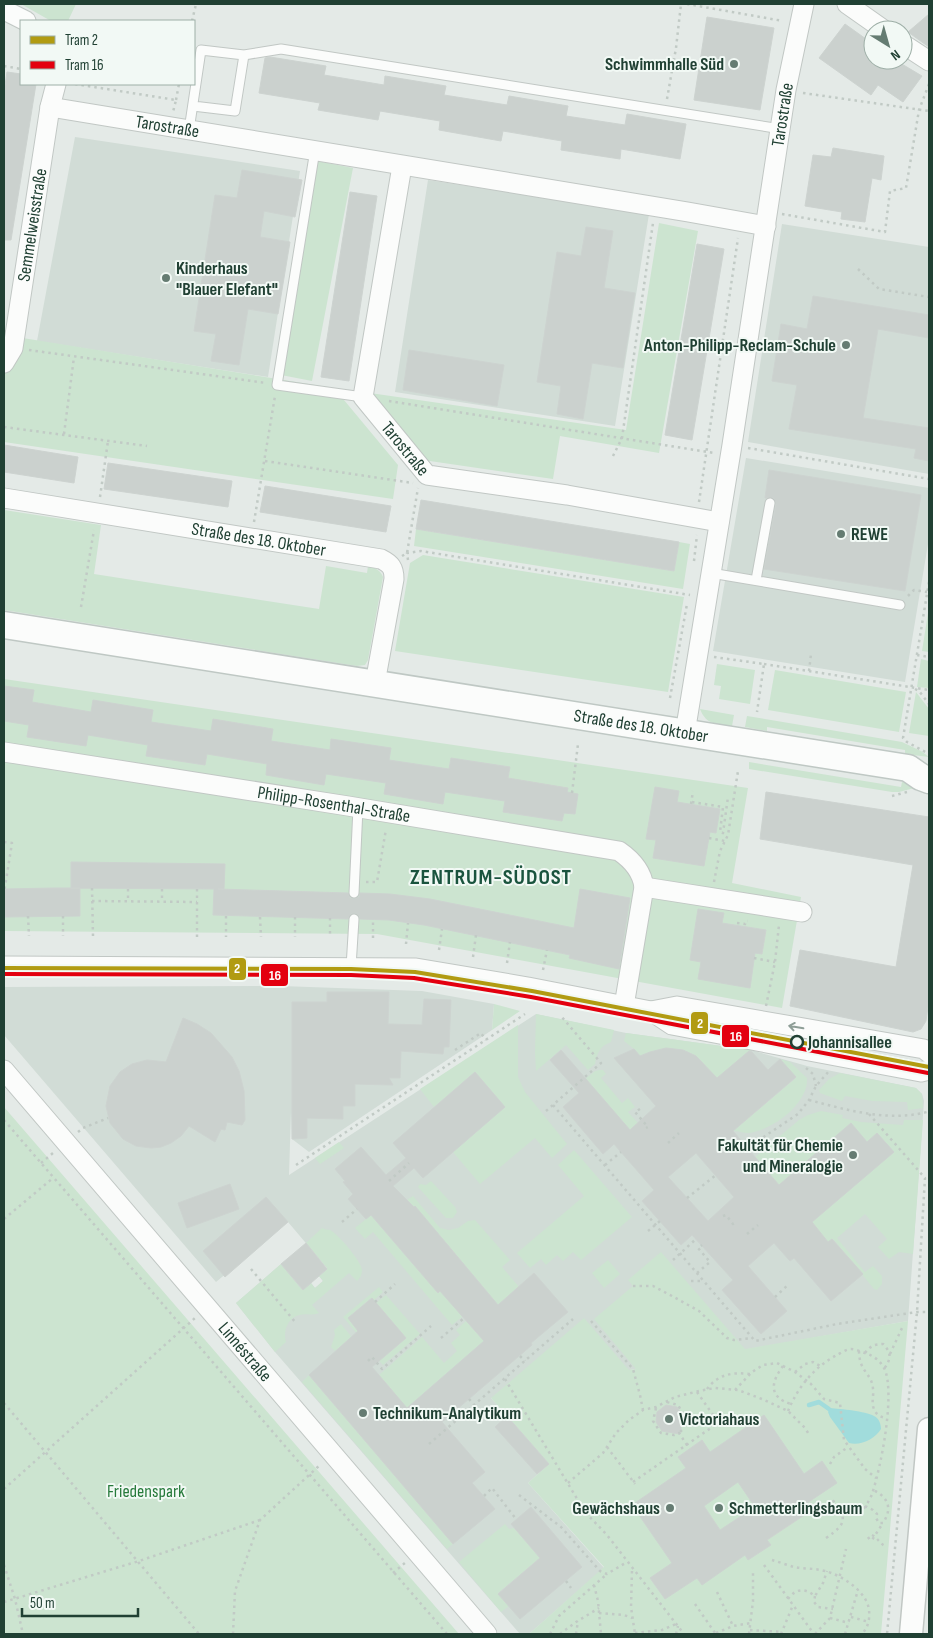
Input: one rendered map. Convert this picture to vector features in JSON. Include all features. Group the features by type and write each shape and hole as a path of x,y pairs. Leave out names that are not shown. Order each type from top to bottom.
{"main road":[{"name":"Straße des 18. Oktober","path":"4,624 922,771"}],"street":[{"name":"Tarostraße","path":"684,733 697,655 698,596 702,570 720,522 786,90 804,4"},
{"path":"847,4 870,20"},
{"path":"4,10 24,20"},
{"path":"913,51 929,62"},
{"name":"Semmelweisstraße","path":"8,355 50,108 56,85"},
{"name":"Tarostraße","path":"50,108 170,126 741,221 767,219"},
{"path":"363,396 402,166"},
{"name":"Tarostraße","path":"363,396 427,475 567,495 720,522"},
{"name":"Straße des 18. Oktober","path":"4,498 381,559 399,566"},
{"path":"375,683 394,571 399,566"},
{"name":"Philipp-Rosenthal-Straße","path":"4,752 387,812 619,851 630,858 638,870 644,887"},
{"path":"624,1006 644,887 802,912"},
{"path":"4,966 351,966 416,968 651,1011 677,1006 924,1049 929,1053"},
{"path":"651,1011 672,1025 906,1070 921,1072 929,1070"},
{"name":"Linnéstraße","path":"4,1070 487,1634"},
{"path":"911,1634 928,1471 929,1429"}],"lane":[{"path":"189,130 202,50 244,55 281,49 781,129"},
{"path":"193,106 235,111 244,55"},
{"path":"315,150 277,385 363,396"},
{"path":"756,580 770,503"},
{"path":"702,570 900,605"},
{"path":"354,893 358,808"},
{"path":"351,966 354,919"}],"path":[{"path":"192,20 196,4"},
{"path":"665,111 676,48 681,4"},
{"path":"687,4 799,24"},
{"path":"4,66 20,69"},
{"path":"767,219 885,232 890,191 906,188 919,110 929,84"},
{"path":"81,85 176,100"},
{"path":"170,126 179,85"},
{"path":"786,90 929,111"},
{"path":"613,456 622,438 656,207"},
{"path":"702,570 697,541 696,518 741,221"},
{"path":"858,269 879,289 929,297"},
{"path":"8,355 74,357 277,385 252,538"},
{"path":"64,434 74,357"},
{"path":"363,396 707,452 731,450 929,479"},
{"path":"4,427 148,446"},
{"path":"81,607 108,441"},
{"path":"264,460 419,484 407,553 408,558 399,566"},
{"path":"407,553 421,551 698,596"},
{"path":"399,566 407,553"},
{"path":"929,582 903,738 929,754"},
{"path":"690,586 698,596"},
{"path":"900,605 914,590 928,592"},
{"path":"670,698 698,596"},
{"path":"924,610 929,611"},
{"path":"809,671 811,654"},
{"path":"697,655 929,690"},
{"path":"917,655 929,656"},
{"path":"757,712 764,664"},
{"path":"911,688 919,691 929,704"},
{"path":"572,793 578,744"},
{"path":"712,897 720,851 728,835 738,771"},
{"path":"693,791 691,803 723,807 720,832 723,833 728,797"},
{"path":"355,881 377,882 386,830 387,812"},
{"path":"709,838 725,841"},
{"path":"4,842 12,843 4,893"},
{"path":"92,888 93,936"},
{"path":"128,888 128,901"},
{"path":"162,889 162,901"},
{"path":"197,889 198,936"},
{"path":"92,901 197,902"},
{"path":"765,1012 775,962 781,908"},
{"path":"28,916 29,936"},
{"path":"63,916 63,936"},
{"path":"226,916 226,937"},
{"path":"260,917 260,937"},
{"path":"295,918 295,937"},
{"path":"330,918 330,937"},
{"path":"738,918 737,924 746,924"},
{"path":"373,920 373,938"},
{"path":"406,944 408,923"},
{"path":"439,950 442,929"},
{"path":"473,957 476,935"},
{"path":"507,963 510,942"},
{"path":"543,970 547,950"},
{"path":"754,958 775,962"},
{"path":"296,1165 525,1014"},
{"path":"546,1111 601,1063 561,1016"},
{"path":"455,1050 481,1033 486,1040"},
{"path":"800,1063 813,1074 816,1086"},
{"path":"747,1148 798,1114 810,1100 816,1086 834,1067"},
{"path":"810,1100 852,1112 869,1114 898,1115 927,1112"},
{"path":"552,1105 755,1341 837,1324 917,1312 929,1312"},
{"path":"640,1109 635,1112 648,1127 646,1128"},
{"path":"869,1114 925,1178 917,1312 887,1634"},
{"path":"83,1128 108,1118"},
{"path":"4,1120 447,1634"},
{"path":"668,1142 679,1133"},
{"path":"605,1166 621,1152"},
{"path":"41,1164 48,1158"},
{"path":"389,1181 409,1163"},
{"path":"688,1198 716,1176"},
{"path":"4,1220 53,1178"},
{"path":"342,1222 357,1209"},
{"path":"724,1216 726,1214 734,1224 736,1222"},
{"path":"648,1231 660,1221"},
{"path":"747,1234 758,1225"},
{"path":"673,1260 696,1239"},
{"path":"697,1273 710,1262 698,1248 702,1245"},
{"path":"251,1269 296,1323"},
{"path":"691,1281 704,1281"},
{"path":"375,1302 395,1284"},
{"path":"775,1297 789,1284"},
{"path":"633,1286 653,1286 672,1296 699,1311 727,1338 734,1340 752,1338"},
{"path":"441,1338 464,1318"},
{"path":"429,1444 573,1319"},
{"path":"591,1321 633,1370 643,1410"},
{"path":"368,1361 372,1358 382,1369 431,1326"},
{"path":"4,1489 183,1328"},
{"path":"884,1369 890,1360 890,1354 902,1328"},
{"path":"865,1353 869,1348 877,1344 883,1344 890,1354"},
{"path":"788,1411 796,1394 806,1380 826,1361 846,1350 854,1349 865,1353 881,1363 884,1369 888,1392 884,1443 873,1490 863,1510"},
{"path":"859,1351 859,1362 863,1371 870,1379 873,1388 872,1400 874,1410 879,1416 886,1418"},
{"path":"520,1356 525,1361"},
{"path":"795,1372 805,1364 814,1362 820,1366"},
{"path":"735,1390 750,1374 764,1365 777,1363 795,1372 811,1384 824,1398 840,1404 843,1436 848,1447 865,1469 876,1478"},
{"path":"784,1366 773,1383 774,1390 784,1402 791,1404"},
{"path":"706,1390 712,1382 723,1376 735,1372 750,1374"},
{"path":"505,1379 584,1512 607,1535 684,1634"},
{"path":"568,1483 603,1453 616,1433 643,1410 656,1407 675,1397 715,1388 735,1390 788,1411 805,1428 810,1436"},
{"path":"607,1447 634,1483 719,1424 697,1392"},
{"path":"469,1399 474,1405"},
{"path":"656,1407 653,1421 661,1433 674,1435 679,1433 686,1417 678,1405 666,1402"},
{"path":"4,1403 199,1634"},
{"path":"679,1433 688,1446"},
{"path":"830,1464 834,1457 848,1447"},
{"path":"4,1602 139,1562 260,1520 332,1453"},
{"path":"484,1496 492,1488 516,1519"},
{"path":"868,1538 872,1540 888,1515 887,1500 873,1490"},
{"path":"519,1496 561,1527 600,1571 607,1574"},
{"path":"826,1538 836,1532 843,1519 831,1498"},
{"path":"865,1506 873,1510 879,1522 883,1523"},
{"path":"233,1634 235,1591 260,1520"},
{"path":"874,1535 885,1546"},
{"path":"764,1565 814,1634 830,1618 846,1549"},
{"path":"772,1560 794,1567 827,1571 858,1590 868,1605 869,1622 862,1634"},
{"path":"555,1634 550,1633 560,1616 607,1574 627,1562"},
{"path":"4,1565 15,1599 23,1634"},
{"path":"632,1569 630,1607 635,1634 662,1630 677,1625"},
{"path":"827,1571 814,1602 818,1607 833,1609"},
{"path":"749,1634 753,1601 753,1572"},
{"path":"566,1581 572,1588"},
{"path":"594,1586 599,1608 601,1634"},
{"path":"788,1599 793,1592 803,1590 815,1596"},
{"path":"845,1634 858,1590"},
{"path":"717,1592 733,1626"},
{"path":"695,1604 716,1634 733,1626 751,1622"},
{"path":"750,1630 782,1633 792,1605"},
{"path":"560,1634 599,1608"},
{"path":"599,1613 624,1615 632,1618"},
{"path":"851,1617 869,1622"},
{"path":"830,1618 849,1624"},
{"path":"576,1634 578,1621"},
{"path":"676,1634 677,1625"}],"shaded area":[{"name":"Kinderhaus \"Blauer Elefant\"","path":"75,137 300,171 268,377 37,341"},
{"path":"428,180 649,214 615,426 395,392"},
{"name":"Anton-Philipp-Reclam-Schule","path":"782,224 929,247 929,474 748,442"},
{"path":"746,458 929,488 929,538 905,682 713,651"},
{"path":"281,986 422,991 494,1004 492,1030 309,1152 292,1139 291,1112 289,1175 536,1014 626,1033 751,1050 807,1066 916,1088 922,1094 924,1101 908,1321 590,1377 491,1398 549,1464 528,1483 604,1568 529,1634 520,1634 275,1352 236,1303 281,1264 303,1290 311,1283 315,1288 323,1281 319,1276 327,1268 288,1222 216,1282 4,1035 4,987"}],"green space":[{"path":"21,4 76,4 68,20 49,20"},
{"path":"317,161 353,168 312,381 281,375"},
{"path":"659,223 698,231 659,453 560,436 553,479 423,460 370,393 626,430"},
{"path":"4,335 334,388 398,465 393,499 4,442"},
{"path":"4,510 101,525 94,574 319,609 326,566 367,573 368,566 373,568 379,571 383,577 368,660 365,665 357,666 4,610"},
{"path":"416,529 674,571 679,542 690,544 683,589 414,546"},
{"path":"423,555 684,597 668,692 395,651 410,563"},
{"path":"929,614 929,652 922,651"},
{"path":"921,659 929,661 929,688 917,687"},
{"path":"717,664 755,670 750,704 719,699 721,686 714,685"},
{"path":"775,670 906,692 899,732 768,710"},
{"path":"4,679 748,788 732,883 801,897 782,1008 377,934 4,931"},
{"path":"916,692 929,709 929,736 909,733"},
{"path":"700,709 734,715 732,726 709,721"},
{"path":"747,716 902,742 929,757 905,754 905,750 767,727 767,731 745,727"},
{"path":"749,762 901,787 902,782 922,786 892,792 749,769"},
{"path":"494,1004 520,1011 492,1030"},
{"path":"536,1014 614,1030 611,1042 602,1048 598,1053 595,1064 588,1070 566,1045 536,1071"},
{"path":"518,1025 518,1077 525,1092 567,1144 552,1158 535,1138 480,1184 453,1152 505,1107 475,1072 434,1107 420,1089"},
{"path":"626,1033 751,1050 701,1092 690,1079 705,1065 698,1058 675,1049 658,1050 641,1057 624,1041"},
{"path":"780,1059 790,1062 807,1078 802,1097 787,1114 768,1127 748,1133 733,1131 796,1078"},
{"path":"599,1070 603,1070 606,1074 601,1078 622,1103 628,1098 635,1107 628,1112 638,1123 630,1130 585,1079"},
{"path":"840,1073 916,1088 922,1094 923,1108 908,1110 907,1102 872,1101 845,1096 842,1101 820,1093 819,1090 829,1079"},
{"name":"Friedenspark","path":"4,1107 459,1634 4,1634"},
{"path":"821,1111 843,1115 842,1118 861,1122 903,1125 904,1120 923,1120 913,1254 899,1252 889,1259 878,1247 887,1239 865,1214 837,1238 865,1272 873,1266 882,1276 882,1284 877,1290 874,1289 833,1239 820,1249 812,1222 894,1152 878,1134 867,1142 851,1124 779,1185 755,1157 799,1120"},
{"path":"339,1142 344,1148 320,1164 315,1158"},
{"path":"574,1150 632,1217 581,1260 573,1252 563,1261 557,1255 546,1265 541,1259 530,1268 517,1253 584,1196 558,1165"},
{"path":"431,1181 455,1207 457,1212 453,1218 446,1218 418,1187 420,1184 426,1185"},
{"path":"413,1196 440,1228 449,1230 458,1228 468,1221 475,1220 510,1260 502,1267 519,1287 498,1305 415,1206 407,1200"},
{"path":"371,1215 438,1293 440,1291 463,1316 452,1325 373,1232 365,1239 355,1228"},
{"path":"322,1228 330,1230 349,1248 361,1266 360,1278 357,1281 349,1273 312,1305 319,1313 299,1315 291,1319 285,1334 286,1342 275,1352 236,1303 281,1264 302,1290 311,1283 315,1288 323,1281 319,1276 327,1268 306,1243"},
{"path":"661,1252 745,1349 908,1321 881,1634 529,1634 604,1567 528,1483 549,1464 491,1398 584,1318 629,1370 636,1369 594,1319 633,1286 628,1280"},
{"path":"608,1260 620,1274 604,1288 592,1273"},
{"path":"379,1287 383,1292 374,1300 371,1298 348,1318 366,1340 364,1342 343,1317"},
{"path":"386,1295 420,1334 383,1365 369,1350 372,1348 382,1359 406,1338 376,1303"},
{"path":"466,1321 484,1341 391,1422 377,1405 393,1391 379,1375 422,1337 444,1363 457,1351 451,1343 460,1335 456,1330"},
{"path":"341,1324 359,1346 356,1348 348,1340 335,1351 331,1347 335,1335 334,1330"},
{"path":"309,1375 453,1544 447,1549 302,1382"},
{"path":"505,1524 509,1529 514,1528 540,1558 498,1593 509,1606 501,1612 459,1562"}],"water":[{"path":"830,1408 870,1414 876,1417 881,1429 867,1441 854,1444 849,1443 830,1417 828,1412"}],"building":[{"path":"929,14 929,47 913,36 913,28"},
{"name":"Schwimmhalle Süd","path":"707,17 774,28 760,110 694,100"},
{"path":"845,24 863,37 863,70 912,70 922,76 903,102 878,85 871,95 819,58"},
{"path":"270,57 326,66 324,75 384,85 385,76 446,86 444,95 507,105 509,96 568,106 566,116 625,125 627,114 686,124 680,159 621,149 620,159 561,150 562,141 503,131 501,141 439,130 440,121 380,111 378,120 318,110 320,103 259,93 265,58"},
{"path":"7,72 20,74 20,85 36,85 11,240 4,240 4,92"},
{"path":"833,148 884,156 881,180 872,178 865,222 841,219 842,212 805,206 813,155 831,157"},
{"path":"242,170 302,180 295,217 264,211 260,237 290,242 278,314 248,309 239,365 211,361 216,334 194,331 215,195 237,198"},
{"path":"350,192 377,196 349,381 321,377"},
{"path":"586,227 613,231 604,288 635,293 623,368 592,363 583,419 557,414 561,386 537,382 557,252 581,256"},
{"path":"697,244 724,249 692,440 665,435"},
{"path":"813,296 929,315 929,338 878,329 863,418 929,428 929,461 914,458 916,449 789,429 797,385 772,381 781,324 807,329"},
{"path":"409,350 504,365 497,406 403,390"},
{"path":"4,445 78,457 74,483 4,472"},
{"path":"108,463 232,481 228,507 104,489"},
{"name":"REWE","path":"769,470 921,495 905,591 764,569 776,504 774,498 765,498"},
{"path":"265,486 391,506 386,532 260,512"},
{"path":"421,500 679,542 674,571 416,529"},
{"path":"4,686 34,690 32,702 91,712 93,700 153,710 151,722 211,731 213,719 273,729 271,741 330,750 331,739 391,748 389,760 449,769 451,758 510,767 508,778 568,788 567,792 578,794 575,814 564,813 562,821 503,812 505,801 445,792 443,804 384,794 386,783 326,774 324,785 266,775 267,764 207,754 205,765 146,756 148,745 88,735 86,746 27,737 29,725 4,721"},
{"path":"655,787 679,791 677,802 720,809 716,833 710,832 704,866 653,858 656,840 646,839"},
{"path":"766,792 929,817 929,1000 926,1021 921,1029 913,1032 790,1006 800,950 896,967 913,865 760,839"},
{"path":"71,862 225,864 224,889 218,889 348,893 350,898 354,899 359,897 360,893 390,894 430,899 574,928 580,889 630,898 619,969 569,958 570,955 424,925 389,920 360,919 355,913 351,914 348,919 213,915 214,889 71,888"},
{"path":"80,888 80,916 4,917 4,889"},
{"path":"698,909 724,913 722,923 766,930 762,954 755,953 750,988 698,979 701,962 690,960"},
{"path":"327,992 389,992 388,1024 422,1025 424,999 451,1000 449,1047 444,1047 443,1054 401,1051 400,1078 389,1078 393,1085 355,1084 355,1106 343,1106 343,1119 307,1118 307,1138 292,1139 292,1002 327,1002"},
{"path":"183,1018 211,1033 232,1057 239,1071 244,1091 245,1120 242,1125 227,1122 225,1130 221,1129 215,1142 189,1126 181,1136 161,1147 136,1146 123,1139 110,1123 106,1106 110,1086 120,1072 132,1064 147,1060 166,1062"},
{"path":"666,1048 683,1050 696,1056 717,1078 749,1051 768,1070 780,1059 796,1077 733,1131 779,1185 851,1123 867,1142 877,1133 894,1152 812,1222 828,1242 832,1239 863,1274 831,1301 794,1258 790,1261 774,1243 748,1266 787,1311 761,1334 722,1290 733,1280 692,1235 681,1245 642,1201 654,1190 614,1144 603,1154 563,1107 579,1093 550,1060 561,1050 630,1130 656,1106 614,1058 634,1049 640,1056","holes":["696,1153 734,1197 708,1221 668,1177"]},
{"path":"475,1072 505,1107 423,1178 414,1168 393,1186 415,1206 498,1305 534,1273 568,1312 442,1422 485,1472 472,1483 495,1509 453,1544 309,1375 358,1331 348,1318 372,1298 406,1338 372,1367 407,1408 484,1341 440,1291 438,1293 371,1215 366,1219 348,1199 353,1194 335,1169 361,1147 386,1175 406,1158 393,1143"},
{"path":"230,1184 239,1209 187,1228 178,1203"},
{"path":"266,1197 288,1222 225,1277 203,1251"},
{"path":"306,1243 327,1269 303,1290 281,1264"},
{"name":"Victoriahaus","path":"666,1405 677,1407 683,1416 680,1434 662,1431 656,1422 657,1412"},
{"name":"Gewächshaus","path":"764,1415 804,1474 822,1461 837,1483 807,1503 812,1510 767,1540 771,1545 748,1560 745,1555 702,1585 697,1578 665,1599 650,1578 672,1563 632,1505 686,1468 678,1457 702,1440 710,1452","holes":["738,1482 755,1507 720,1530 704,1506"]},
{"path":"507,1416 549,1464 537,1474 495,1427"},
{"path":"531,1507 582,1567 520,1619 498,1594 540,1558 511,1524"}],"waterway":[{"path":"809,1405 819,1402 829,1409"}],"tram line":[{"name":"2","path":"4,968 351,969 415,972 532,991 929,1067"},
{"name":"16","path":"4,974 351,975 414,978 531,997 928,1073"}],"place":[{"name":"Schwimmhalle Süd","path":"734,64"},
{"name":"Kinderhaus \"Blauer Elefant\"","path":"166,278"},
{"name":"Anton-Philipp-Reclam-Schule","path":"846,345"},
{"name":"REWE","path":"841,534"},
{"name":"Johannisallee","path":"797,1042"},
{"name":"Fakultät für Chemie und Mineralogie","path":"853,1155"},
{"name":"Technikum-Analytikum","path":"363,1413"},
{"name":"Victoriahaus","path":"669,1419"},
{"name":"Gewächshaus","path":"670,1508"},
{"name":"Schmetterlingsbaum","path":"719,1508"}],"district":[{"name":"ZENTRUM-SÜDOST","path":"491,876"}]}
